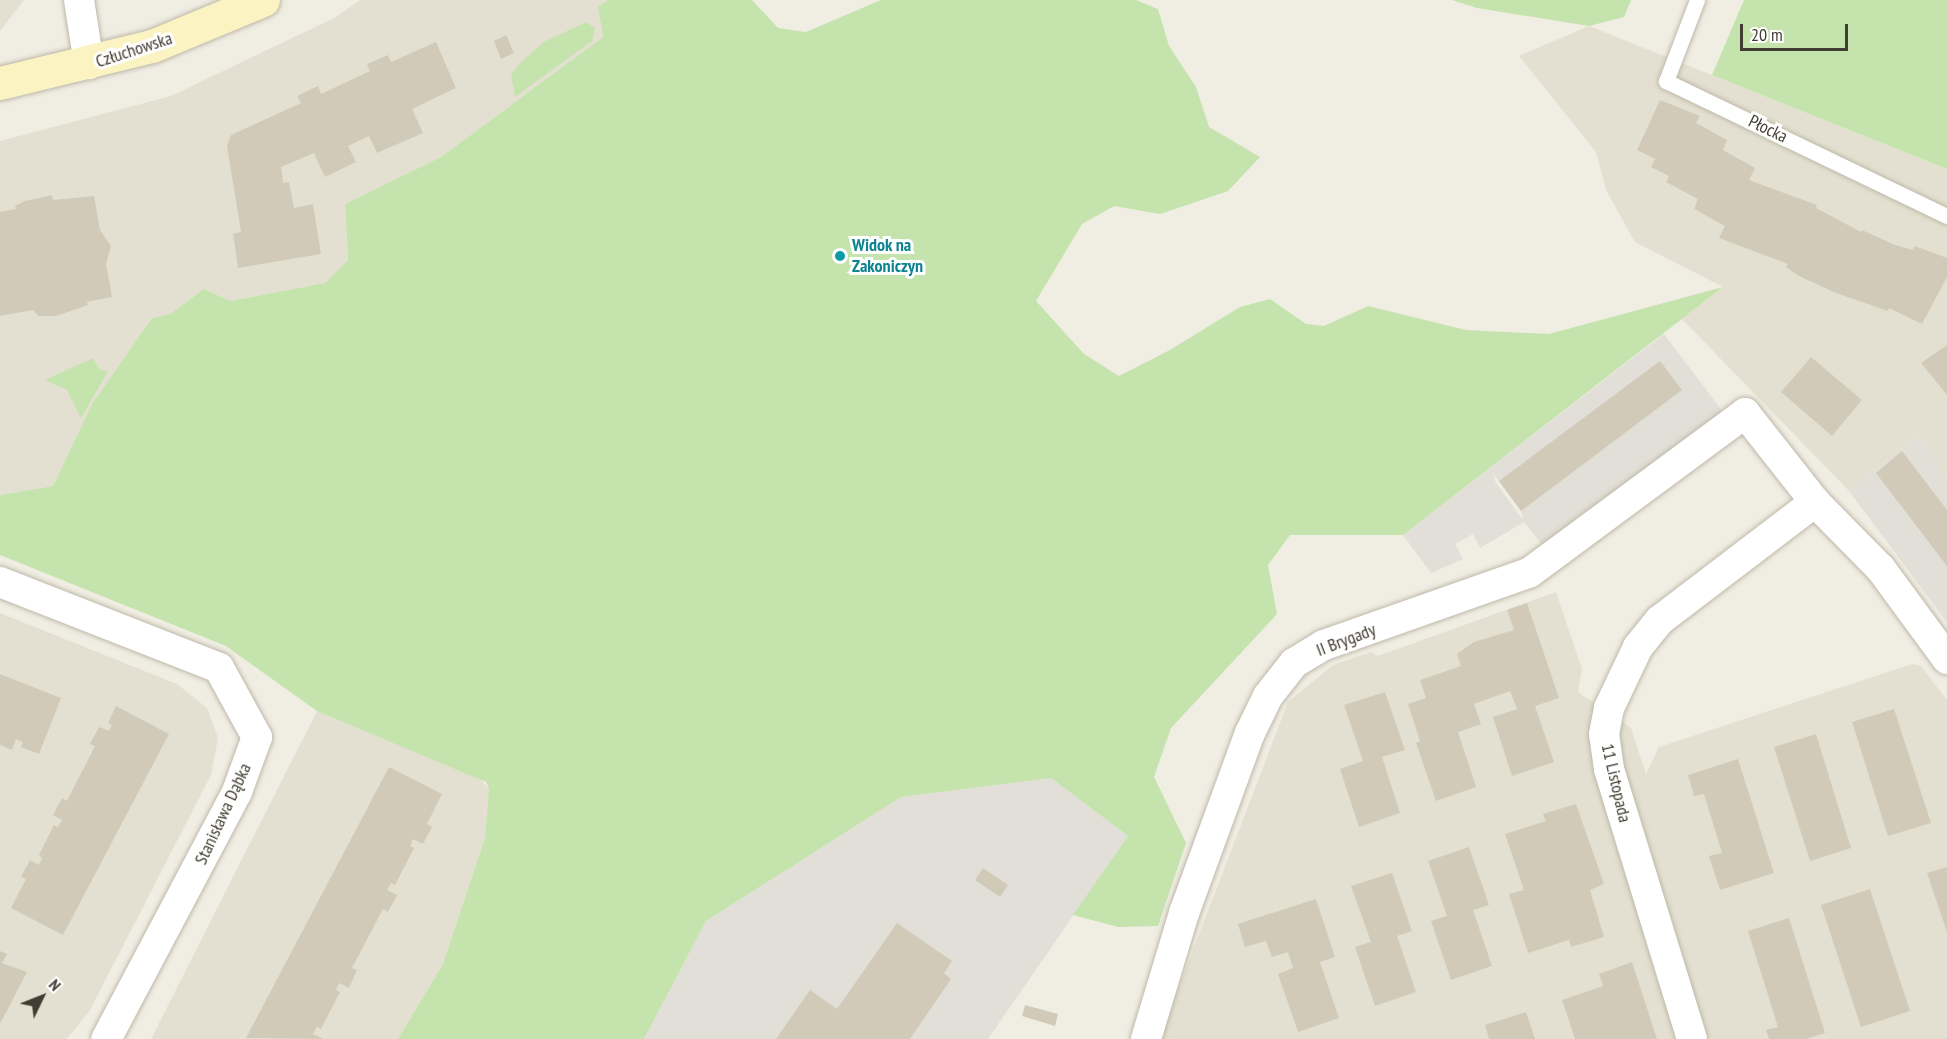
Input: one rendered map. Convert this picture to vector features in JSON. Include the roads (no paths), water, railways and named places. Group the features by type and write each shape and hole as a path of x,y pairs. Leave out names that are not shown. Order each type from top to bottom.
{"street":[{"path":"79,0 89,64"},
{"name":"Człuchowska","path":"0,83 89,64 152,46 263,0"},
{"name":"II Brygady","path":"1146,1039 1184,914 1250,733 1268,696 1294,663 1324,645 1529,573 1745,413 1815,502"},
{"path":"1815,502 1881,569 1947,659"},
{"name":"11 Listopada","path":"1692,1039 1609,769 1604,734 1609,708 1638,647 1660,620 1815,502"},
{"name":"Stanisława Dąbka","path":"0,582 219,668 257,737 237,792 106,1039"}],"lane":[{"name":"Płocka","path":"1697,0 1666,81 1947,216"}],"place":[{"name":"Widok na Zakoniczyn","path":"840,256"}]}
